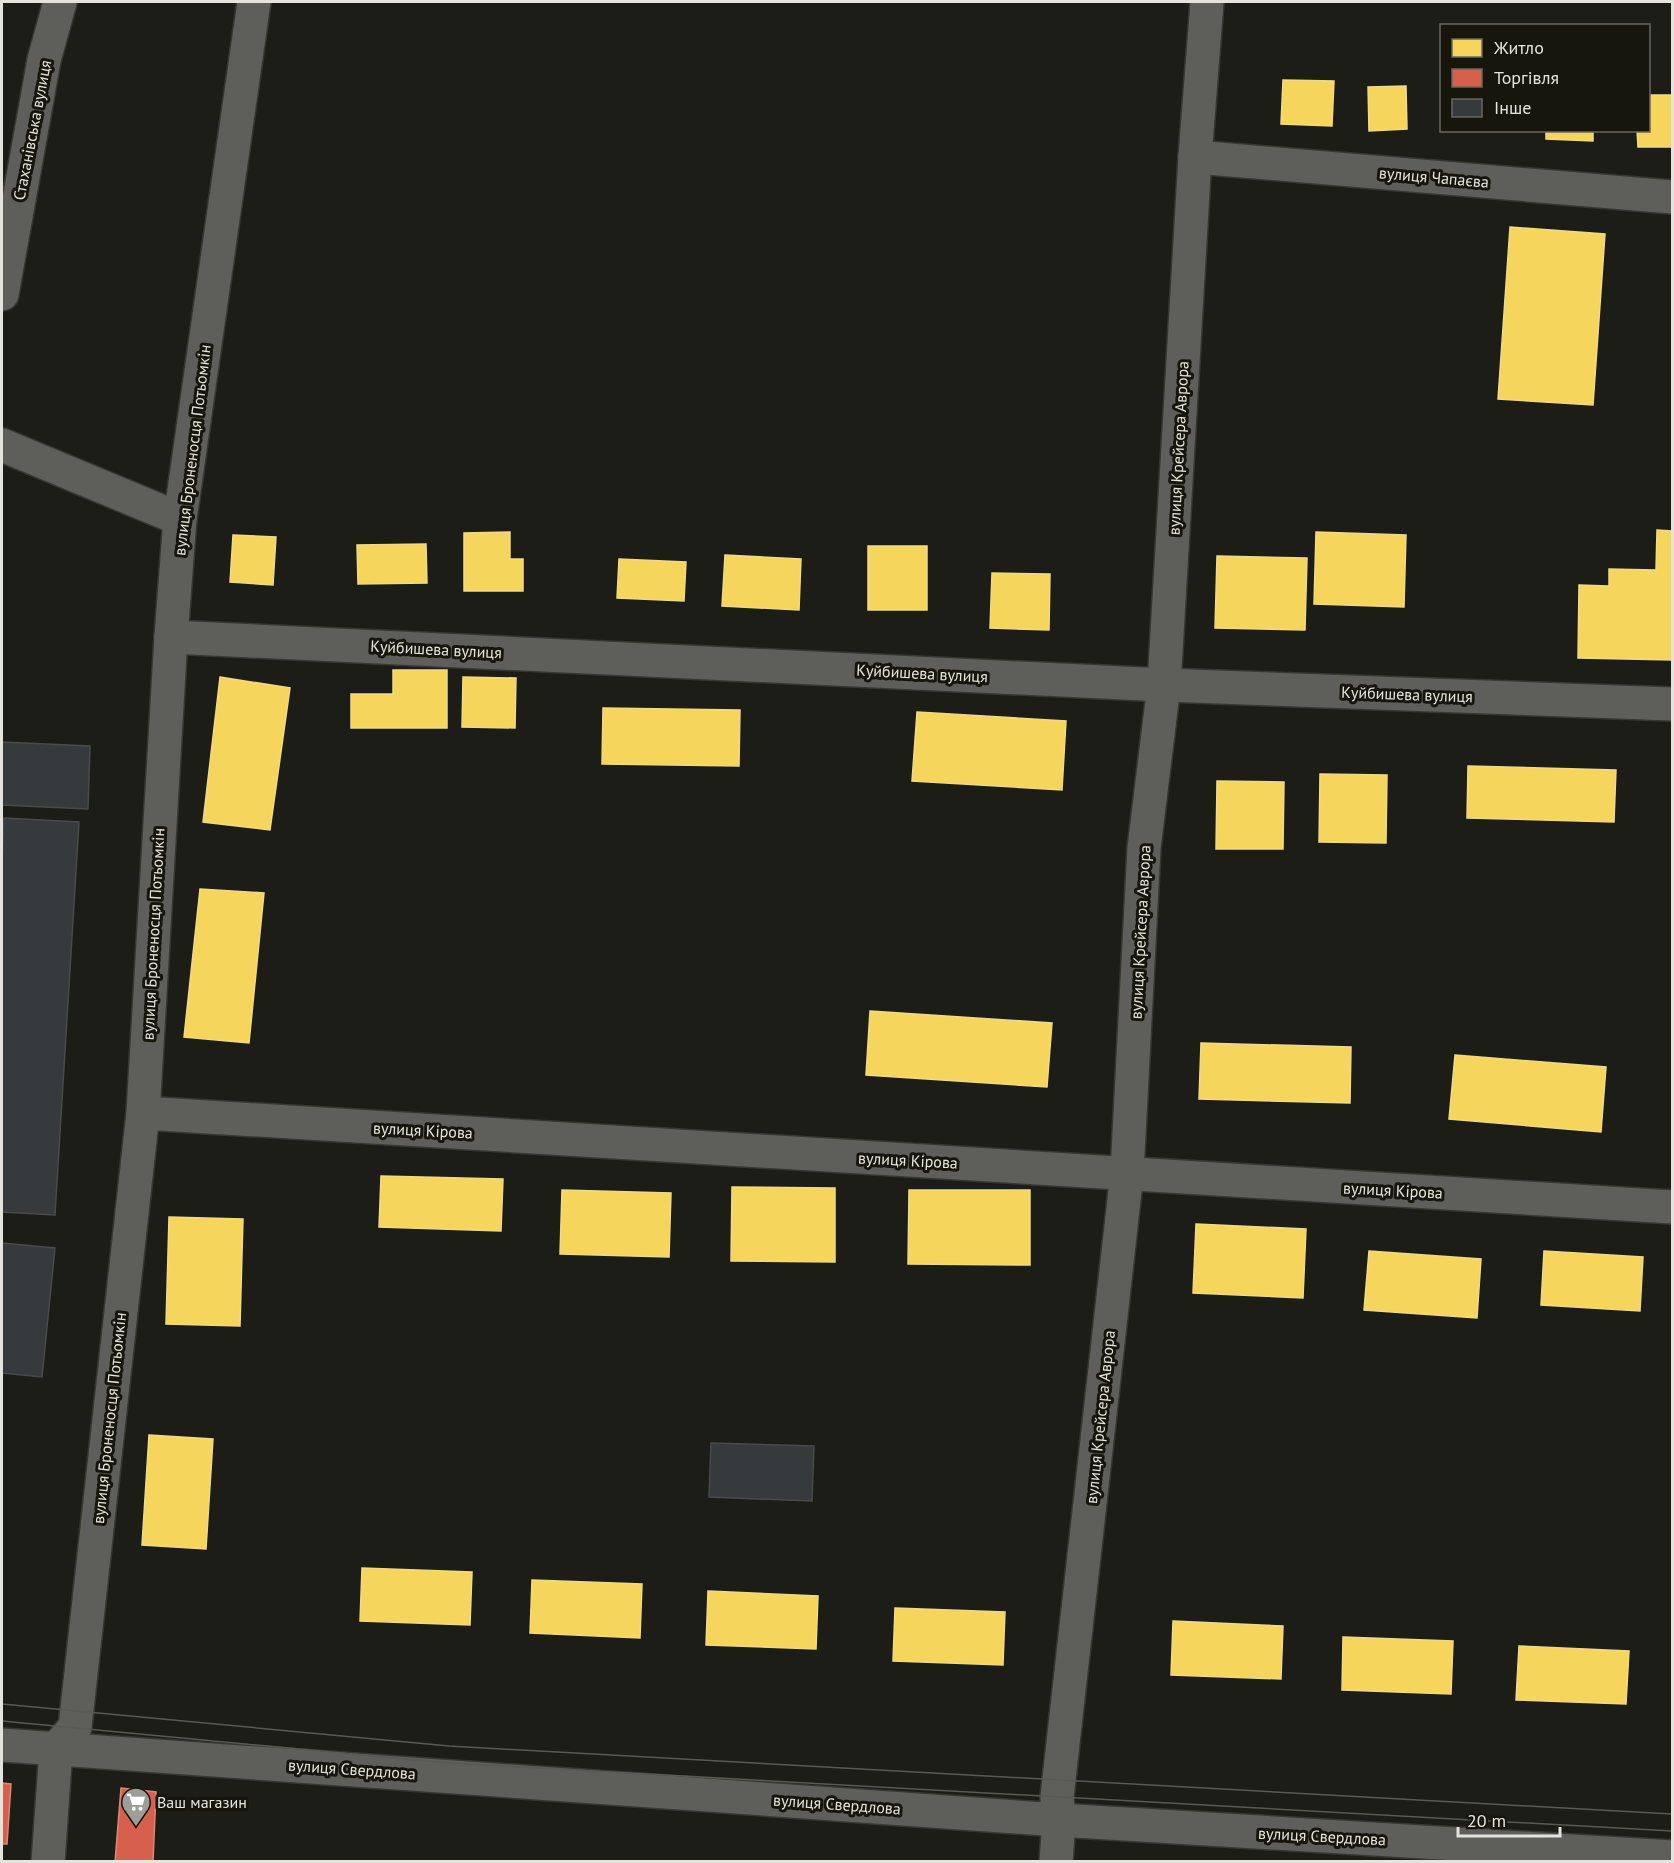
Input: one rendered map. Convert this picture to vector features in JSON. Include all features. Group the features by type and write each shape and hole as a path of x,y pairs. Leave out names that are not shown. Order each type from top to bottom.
{"street":[{"name":"Стаханівська вулиця","path":"2,294 44,60 60,2"},
{"name":"вулиця Броненосця Потьомкін","path":"56,1749 75,1727 143,1113 180,519 254,2"},
{"name":"вулиця Крейсера Аврора","path":"1056,1862 1059,1820 1058,1788 1127,1173 1144,848 1164,685 1195,157 1207,2"},
{"name":"вулиця Чапаєва","path":"1195,157 1672,196"},
{"path":"2,445 180,519"},
{"name":"Куйбишева вулиця","path":"171,637 1164,685 1672,704"},
{"name":"вулиця Кірова","path":"143,1113 1672,1207"},
{"name":"вулиця Свердлова","path":"2,1745 1059,1820 1672,1857"},
{"path":"48,1862 56,1749"}],"building: Житло":[{"path":"1283,80 1334,81 1332,126 1281,124"},
{"path":"1406,86 1407,129 1369,131 1368,87"},
{"path":"1650,95 1672,95 1672,147 1638,147 1637,132 1650,132"},
{"path":"1546,132 1593,132 1593,141 1546,139"},
{"path":"1510,227 1605,234 1593,405 1498,399"},
{"path":"1657,530 1672,531 1672,660 1578,658 1579,585 1609,586 1609,569 1656,570"},
{"path":"510,532 510,559 523,559 523,591 464,591 464,533"},
{"path":"1316,532 1406,535 1404,607 1314,604"},
{"path":"233,535 276,537 273,585 230,582"},
{"path":"426,544 427,583 358,584 357,545"},
{"path":"868,546 927,546 927,610 868,610"},
{"path":"725,555 801,559 799,610 722,606"},
{"path":"1217,556 1307,558 1305,630 1215,628"},
{"path":"619,559 686,562 684,601 617,598"},
{"path":"992,573 1050,574 1049,630 990,628"},
{"path":"393,670 447,670 447,728 351,728 351,694 393,694"},
{"path":"220,677 290,688 270,830 203,822"},
{"path":"463,677 516,678 515,728 462,727"},
{"path":"603,708 740,710 739,766 602,764"},
{"path":"917,712 1066,721 1062,790 912,781"},
{"path":"1468,766 1616,770 1614,822 1467,818"},
{"path":"1320,774 1387,775 1386,843 1319,842"},
{"path":"1217,781 1284,782 1283,849 1216,849"},
{"path":"200,889 264,893 249,1043 184,1037"},
{"path":"870,1011 1052,1023 1047,1087 866,1075"},
{"path":"1201,1043 1351,1047 1350,1103 1199,1099"},
{"path":"1455,1055 1606,1067 1601,1132 1449,1119"},
{"path":"381,1176 503,1179 501,1231 379,1227"},
{"path":"732,1187 835,1188 835,1262 731,1261"},
{"path":"562,1190 671,1193 669,1257 560,1254"},
{"path":"909,1190 1030,1190 1030,1265 908,1264"},
{"path":"169,1217 243,1219 240,1326 166,1324"},
{"path":"1196,1224 1306,1229 1303,1298 1193,1293"},
{"path":"1369,1251 1481,1259 1477,1318 1364,1310"},
{"path":"1544,1251 1643,1257 1640,1311 1541,1305"},
{"path":"149,1435 213,1439 206,1549 142,1545"},
{"path":"362,1568 472,1572 470,1625 360,1621"},
{"path":"532,1580 642,1584 640,1638 530,1633"},
{"path":"708,1591 818,1596 816,1649 706,1645"},
{"path":"895,1608 1005,1612 1003,1665 893,1661"},
{"path":"1173,1621 1283,1626 1281,1679 1171,1675"},
{"path":"1343,1637 1453,1641 1451,1694 1342,1690"},
{"path":"1519,1646 1629,1651 1626,1704 1516,1700"}],"building: Торгівля":[{"path":"2,1783 11,1784 7,1844 2,1844"},
{"name":"Ваш магазин","path":"121,1788 156,1792 153,1862 115,1862"}],"building: Інше":[{"path":"2,742 90,746 88,809 2,805"},
{"path":"4,818 79,822 55,1215 2,1212"},
{"path":"2,1243 55,1248 42,1377 2,1373"},
{"path":"711,1443 814,1446 812,1501 709,1497"}],"tram line":[{"path":"2,1704 449,1746 1672,1814"},
{"path":"2,1721 448,1763 1672,1831"}],"place":[{"name":"Ваш магазин","path":"136,1828"}]}
